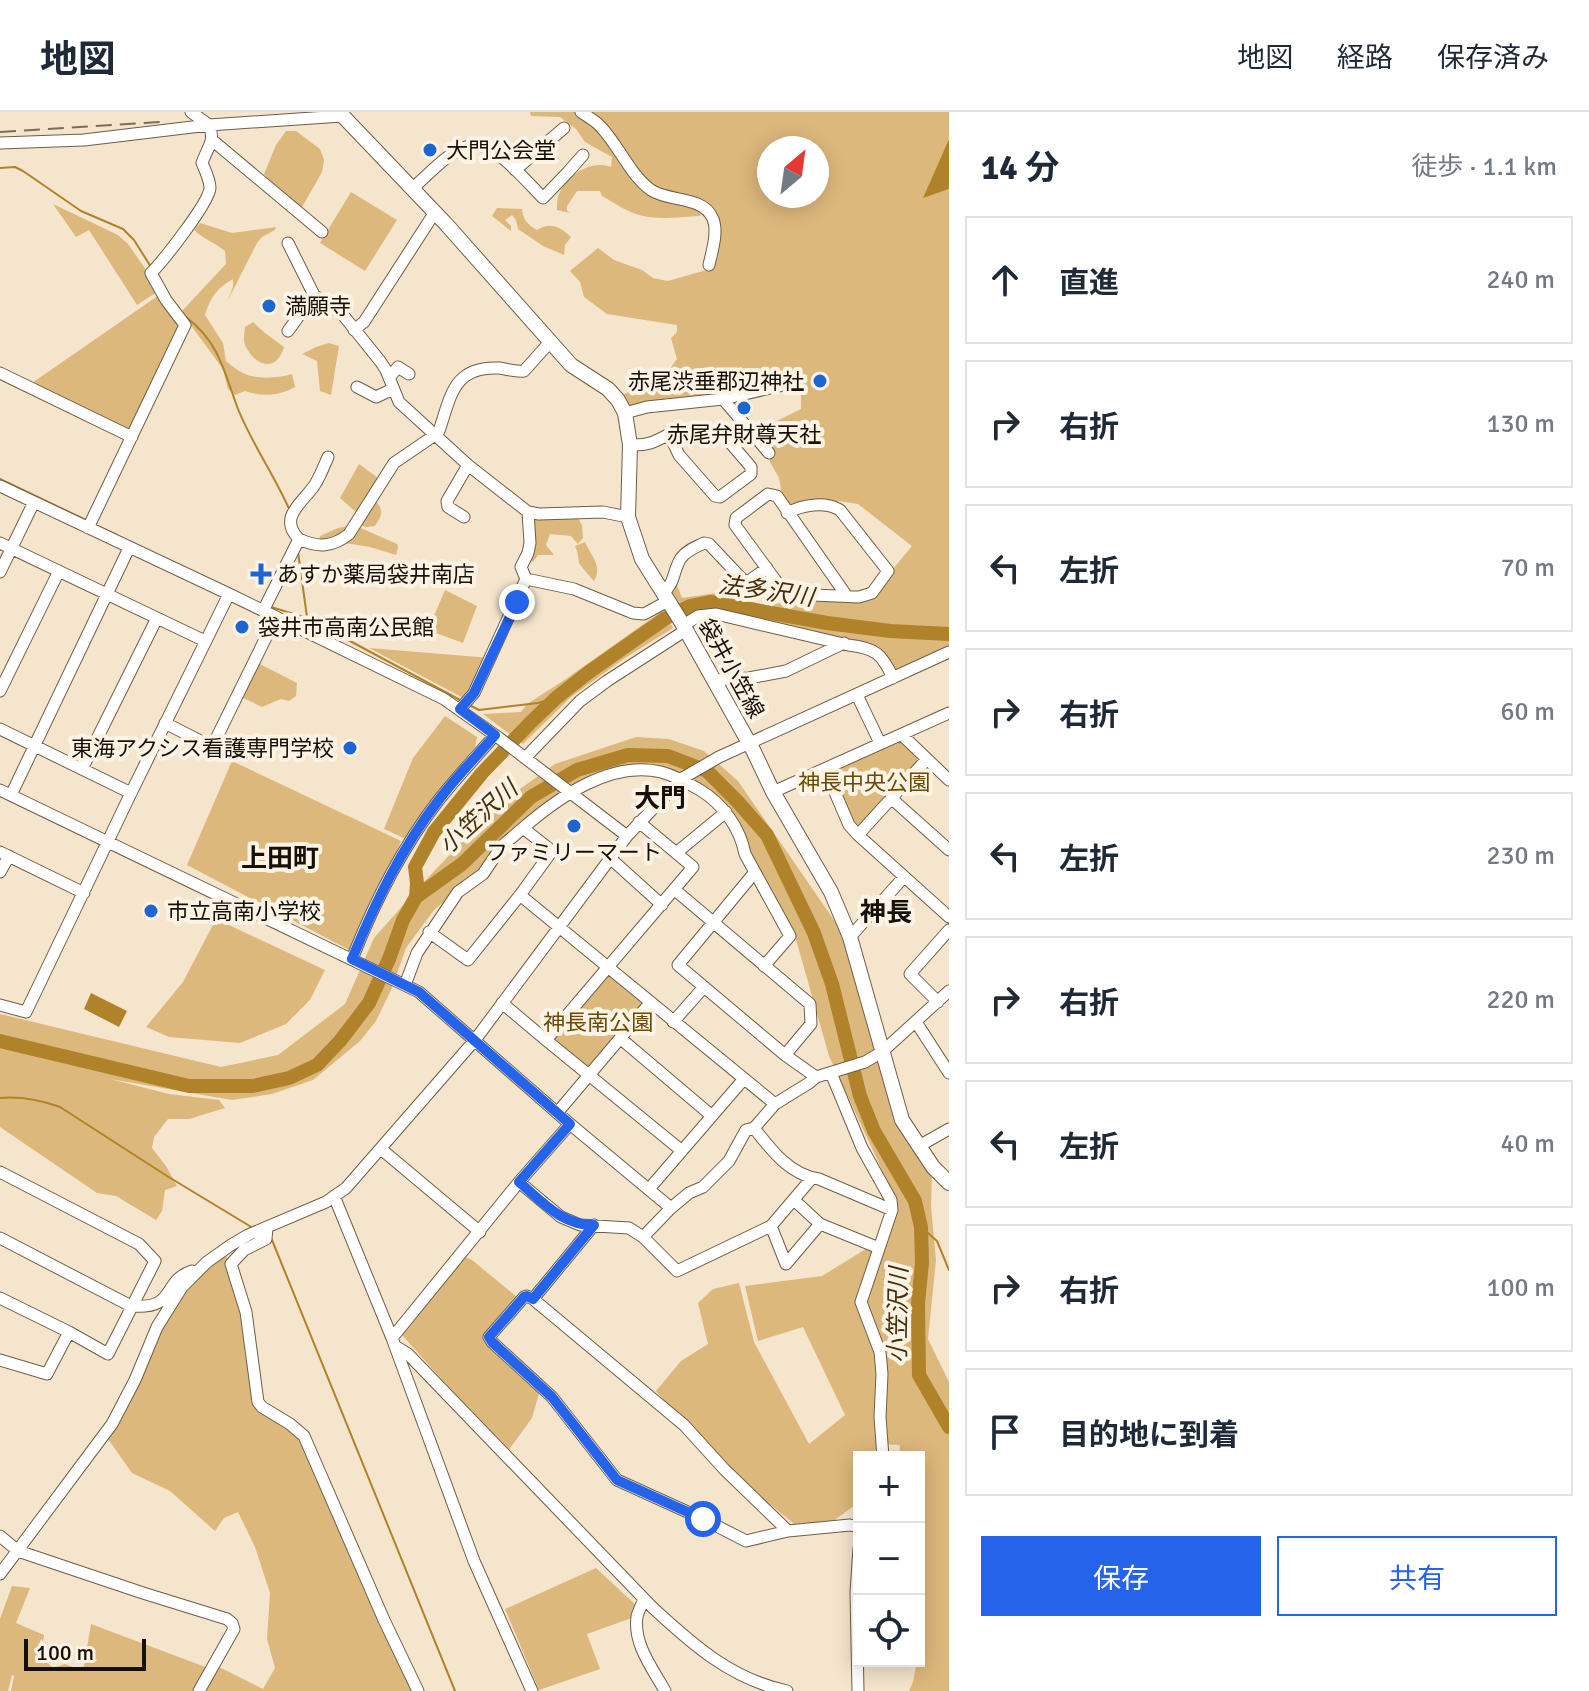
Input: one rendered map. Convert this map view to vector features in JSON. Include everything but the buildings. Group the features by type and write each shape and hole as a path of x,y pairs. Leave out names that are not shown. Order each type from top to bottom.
{"main road":[{"path":"340,114 435,212 571,365 608,389 625,413"},
{"name":"袋井小笠線","path":"625,413 630,445 628,517 642,559 684,626 831,892 850,937 902,1120 933,1167 949,1183"}],"street":[{"path":"88,528 185,325 151,273 195,217 210,186 202,163 213,134 209,125 191,112"},
{"path":"581,112 600,125 651,190 699,204 709,212 714,220 715,237 709,265"},
{"path":"0,143 84,140 340,114"},
{"path":"515,170 564,128"},
{"path":"212,140 322,232"},
{"path":"412,189 446,157 475,144 495,151 543,198 583,155"},
{"path":"354,330 364,322 435,212"},
{"path":"288,243 314,295 343,315 380,361 399,402 468,465 528,512 603,512 628,517"},
{"path":"288,331 314,295"},
{"path":"328,457 316,483 290,520 292,532 299,539 316,546 340,541 349,534 394,463 439,431 453,387 459,379 488,369 524,371 550,342"},
{"path":"357,387 376,397 391,383 398,367 409,374"},
{"path":"0,373 132,437"},
{"path":"625,413 647,407 723,399 796,382"},
{"path":"723,399 769,453"},
{"path":"630,445 647,446 669,434 673,432 721,432 751,467 751,474 720,497 715,496 679,455 669,434"},
{"path":"464,517 448,507 447,501 468,465"},
{"path":"0,486 444,699 627,836"},
{"path":"787,513 799,507 831,505 840,510 888,571 872,593 859,597 784,592 735,525 736,518 768,494 777,496 787,513 846,595"},
{"path":"0,572 6,546 34,502"},
{"path":"528,512 530,543 521,567 526,579 574,589 633,613 644,614 667,600 682,557 704,543 709,544 743,580 749,581 767,568"},
{"path":"263,611 299,539"},
{"path":"6,546 205,641"},
{"path":"129,548 36,747 5,793 419,992 671,1208"},
{"path":"0,691 59,571"},
{"path":"460,709 474,693 526,579"},
{"path":"0,1005 26,1012 229,594"},
{"path":"521,755 580,701 698,616 716,614 864,647 884,659 893,678"},
{"path":"165,723 212,747 276,617"},
{"path":"82,769 157,618"},
{"path":"714,680 786,671 844,643"},
{"path":"0,1574 112,1424 164,1314 182,1287 199,1269 231,1245 308,1210 346,1188 475,1040 627,836 682,778 719,757 949,652"},
{"path":"857,695 880,743"},
{"path":"773,792 949,713"},
{"path":"0,729 131,793"},
{"path":"902,735 949,780"},
{"path":"354,960 383,888 417,831 439,800 497,737"},
{"path":"858,835 927,759"},
{"path":"825,769 849,825 949,917"},
{"path":"401,982 429,932 458,892 483,874 502,846 568,792 594,781 640,770 682,778 726,812 790,936 764,966"},
{"path":"891,798 949,850"},
{"path":"676,853 726,812"},
{"path":"546,1040 693,867 639,822"},
{"path":"429,932 468,960 552,851 523,828"},
{"path":"0,872 4,854 84,893"},
{"path":"610,858 662,905"},
{"path":"755,872 678,965 785,1055 816,1077"},
{"path":"850,937 904,877"},
{"path":"675,890 810,1004 811,1024 785,1055"},
{"path":"520,895 775,1104"},
{"path":"938,1002 910,974 949,930"},
{"path":"673,1022 704,987"},
{"path":"643,1237 671,1208 689,1193 703,1187 729,1161 746,1130 754,1128 775,1104 816,1077 865,1062 882,1052 949,991"},
{"path":"502,1003 682,1151"},
{"path":"557,1113 650,1003"},
{"path":"916,1022 949,1073"},
{"path":"620,1038 712,1116"},
{"path":"832,1072 862,1148 891,1200 892,1210 861,1302 880,1352 883,1451"},
{"path":"649,1189 743,1080"},
{"path":"393,1341 519,1182 570,1124"},
{"path":"754,1128 780,1161 812,1178 892,1210"},
{"path":"919,1146 949,1129"},
{"path":"381,1149 480,1232"},
{"path":"0,1172 139,1244 155,1261 108,1354 0,1298"},
{"path":"519,1182 561,1217 580,1225 629,1228 643,1237 677,1271 771,1226 812,1178"},
{"path":"334,1196 393,1341 474,1561 532,1691"},
{"path":"794,1200 820,1224 879,1248"},
{"path":"771,1226 786,1264 820,1224"},
{"path":"533,1299 594,1225"},
{"path":"267,1227 266,1239 244,1250 231,1264 246,1312 258,1402 304,1436 418,1691"},
{"path":"0,1238 131,1306 157,1305 185,1273 199,1269"},
{"path":"788,1531 684,1425 533,1299 524,1297 489,1337 552,1397 617,1480 746,1541 788,1531 853,1526"},
{"path":"0,1360 47,1374 69,1332"},
{"path":"393,1341 644,1599 688,1640 713,1660 735,1672 787,1691"},
{"path":"0,1536 18,1551 227,1619 234,1629 199,1691"},
{"path":"856,1595 858,1691"},
{"path":"644,1599 637,1616 638,1638 665,1691"}],"green space":[{"path":"530,112 949,112 949,139 924,197 949,189 949,649 893,678 884,659 716,614 684,625 670,595 677,585 682,598 716,593 765,605 873,593 912,546 858,504 838,501 789,504 782,495 769,453 775,422 801,409 801,382 623,409 621,396 669,370 677,359 671,338 677,332 677,325 607,314 584,297 580,282 570,271 598,248 614,260 642,270 653,278 668,281 710,269 714,220 702,211 700,216 644,216 619,206 602,196 600,191 577,191 567,206 570,213 557,210 561,189 572,176 595,165 611,167 612,157 585,142 576,129 560,117 531,116"},
{"path":"286,131 296,131 320,149 324,160 322,172 301,209 264,174 276,145"},
{"path":"351,192 397,220 365,271 320,243"},
{"path":"53,204 118,235 128,244 160,290 137,305 89,230 76,237"},
{"path":"497,208 522,209 526,222 537,230 555,226 563,230 571,237 565,245 564,255 543,246 518,229 512,215 505,220 511,231 492,216"},
{"path":"200,223 232,233 276,227 257,243 227,302 233,279 215,294 205,315 223,343 228,363 254,377 292,374 295,387 271,395 245,391 235,395 228,389 223,369 181,312 226,264 225,251 194,230"},
{"path":"162,293 185,325 127,435 32,383"},
{"path":"253,322 284,347 272,363 255,359 246,347 245,327"},
{"path":"329,343 339,346 331,395 320,391 317,361 302,354"},
{"path":"359,464 382,481 376,501 381,513 375,526 351,523 357,513 340,498"},
{"path":"532,517 578,518 583,538 578,544 571,536 550,534 546,545 554,555 538,555 533,562 528,560"},
{"path":"354,525 397,544 396,555 339,542 319,546 320,536"},
{"path":"585,542 597,566 594,581 579,563 575,546"},
{"path":"445,590 477,606 463,643 428,630"},
{"path":"662,611 673,628 571,697 523,744 483,714 521,712 527,704"},
{"path":"369,648 491,658 467,700"},
{"path":"254,661 297,683 296,696 289,701 281,699 262,707 237,695"},
{"path":"445,716 477,737 475,747 406,839 384,829 413,758"},
{"path":"636,737 669,739 704,751 738,781 847,939 887,1093 932,1172 931,1207 936,1260 928,1339 949,1382 949,1691 909,1691 916,1667 925,1667 925,1451 900,1451 900,1445 877,1444 875,1451 853,1451 853,1506 832,1522 794,1524 713,1457 656,1391 681,1361 708,1344 698,1303 713,1289 739,1283 754,1342 809,1444 845,1415 803,1327 758,1341 745,1286 822,1276 882,1239 896,1200 829,1056 795,936 722,803 673,773 605,777 546,809 434,910 406,948 376,1021 360,1041 313,1080 272,1094 232,1100 110,1079 169,1094 219,1100 225,1108 189,1119 168,1119 154,1137 152,1148 177,1186 165,1190 162,1211 156,1220 116,1196 97,1193 0,1127 0,1014 221,1067 278,1055 345,1004 374,938 496,806 555,764"},
{"name":"神長中央公園","path":"900,740 917,756 917,762 859,826 854,826 830,770"},
{"path":"232,761 401,841 355,953 187,865"},
{"path":"216,919 325,970 310,1000 286,1024 240,1043 169,1037 146,1027 183,982"},
{"name":"神長南公園","path":"608,976 643,1006 589,1068 554,1038"},
{"path":"224,1249 247,1319 258,1402 304,1436 418,1691 203,1691 217,1666 263,1689 275,1668 267,1639 270,1593 255,1547 238,1512 224,1518 215,1531 170,1491 132,1473 108,1439 183,1285"},
{"path":"465,1257 517,1297 483,1338 540,1390 532,1418 505,1455 402,1335"},
{"path":"596,1568 640,1609 637,1616 587,1634 600,1669 539,1690 505,1609"},
{"path":"12,1586 30,1588 16,1623 44,1635 41,1656 53,1668 65,1664 83,1671 91,1624 208,1668 196,1691 11,1691 12,1675 8,1691 0,1691 0,1619"}],"shaded area":[{"path":"949,139 949,189 923,198"},
{"path":"91,993 127,1011 119,1027 84,1009"}],"waterway":[{"path":"0,168 15,167 81,211 123,229 151,267"},
{"path":"186,317 214,348 244,422 290,511"},
{"path":"0,479 88,521"},
{"path":"93,524 117,535"},
{"path":"298,552 307,617"},
{"name":"法多沢川","path":"416,897 415,867 434,832 482,773 556,698 666,618 690,606 710,602 827,623 949,634"},
{"path":"271,607 307,618 462,701"},
{"path":"471,706 479,710 556,698"},
{"name":"小笠沢川","path":"0,1041 189,1086 253,1086 289,1078 317,1065 369,1003 403,920 416,897 462,864 531,797 577,770 628,755 668,756 707,771 767,835 814,933 832,984 860,1096 874,1131 915,1201 921,1227 922,1263 918,1303 919,1375 949,1427"},
{"path":"0,1098 30,1099 60,1107 253,1228"},
{"path":"921,1227 937,1241 949,1270"},
{"path":"272,1240 455,1691"}],"railway":[{"path":"0,132 160,122"}],"place":[{"name":"大門公会堂","path":"430,150"},
{"name":"満願寺","path":"269,306"},
{"name":"赤尾渋垂郡辺神社","path":"820,381"},
{"name":"赤尾弁財尊天社","path":"744,408"},
{"name":"あすか薬局袋井南店","path":"261,574"},
{"name":"袋井市高南公民館","path":"242,627"},
{"name":"東海アクシス看護専門学校","path":"350,748"},
{"name":"ファミリーマート","path":"574,826"},
{"name":"市立高南小学校","path":"151,911"}],"district":[{"name":"大門","path":"660,798"},
{"name":"上田町","path":"280,858"},
{"name":"神長","path":"886,912"}],"route":[{"path":"517,602 474,693 460,709 495,735 439,800 417,831 383,888 352,959 419,992 570,1124 519,1182 561,1217 580,1225 594,1225 533,1299 524,1297 489,1337 552,1397 617,1480 703,1519"}]}
